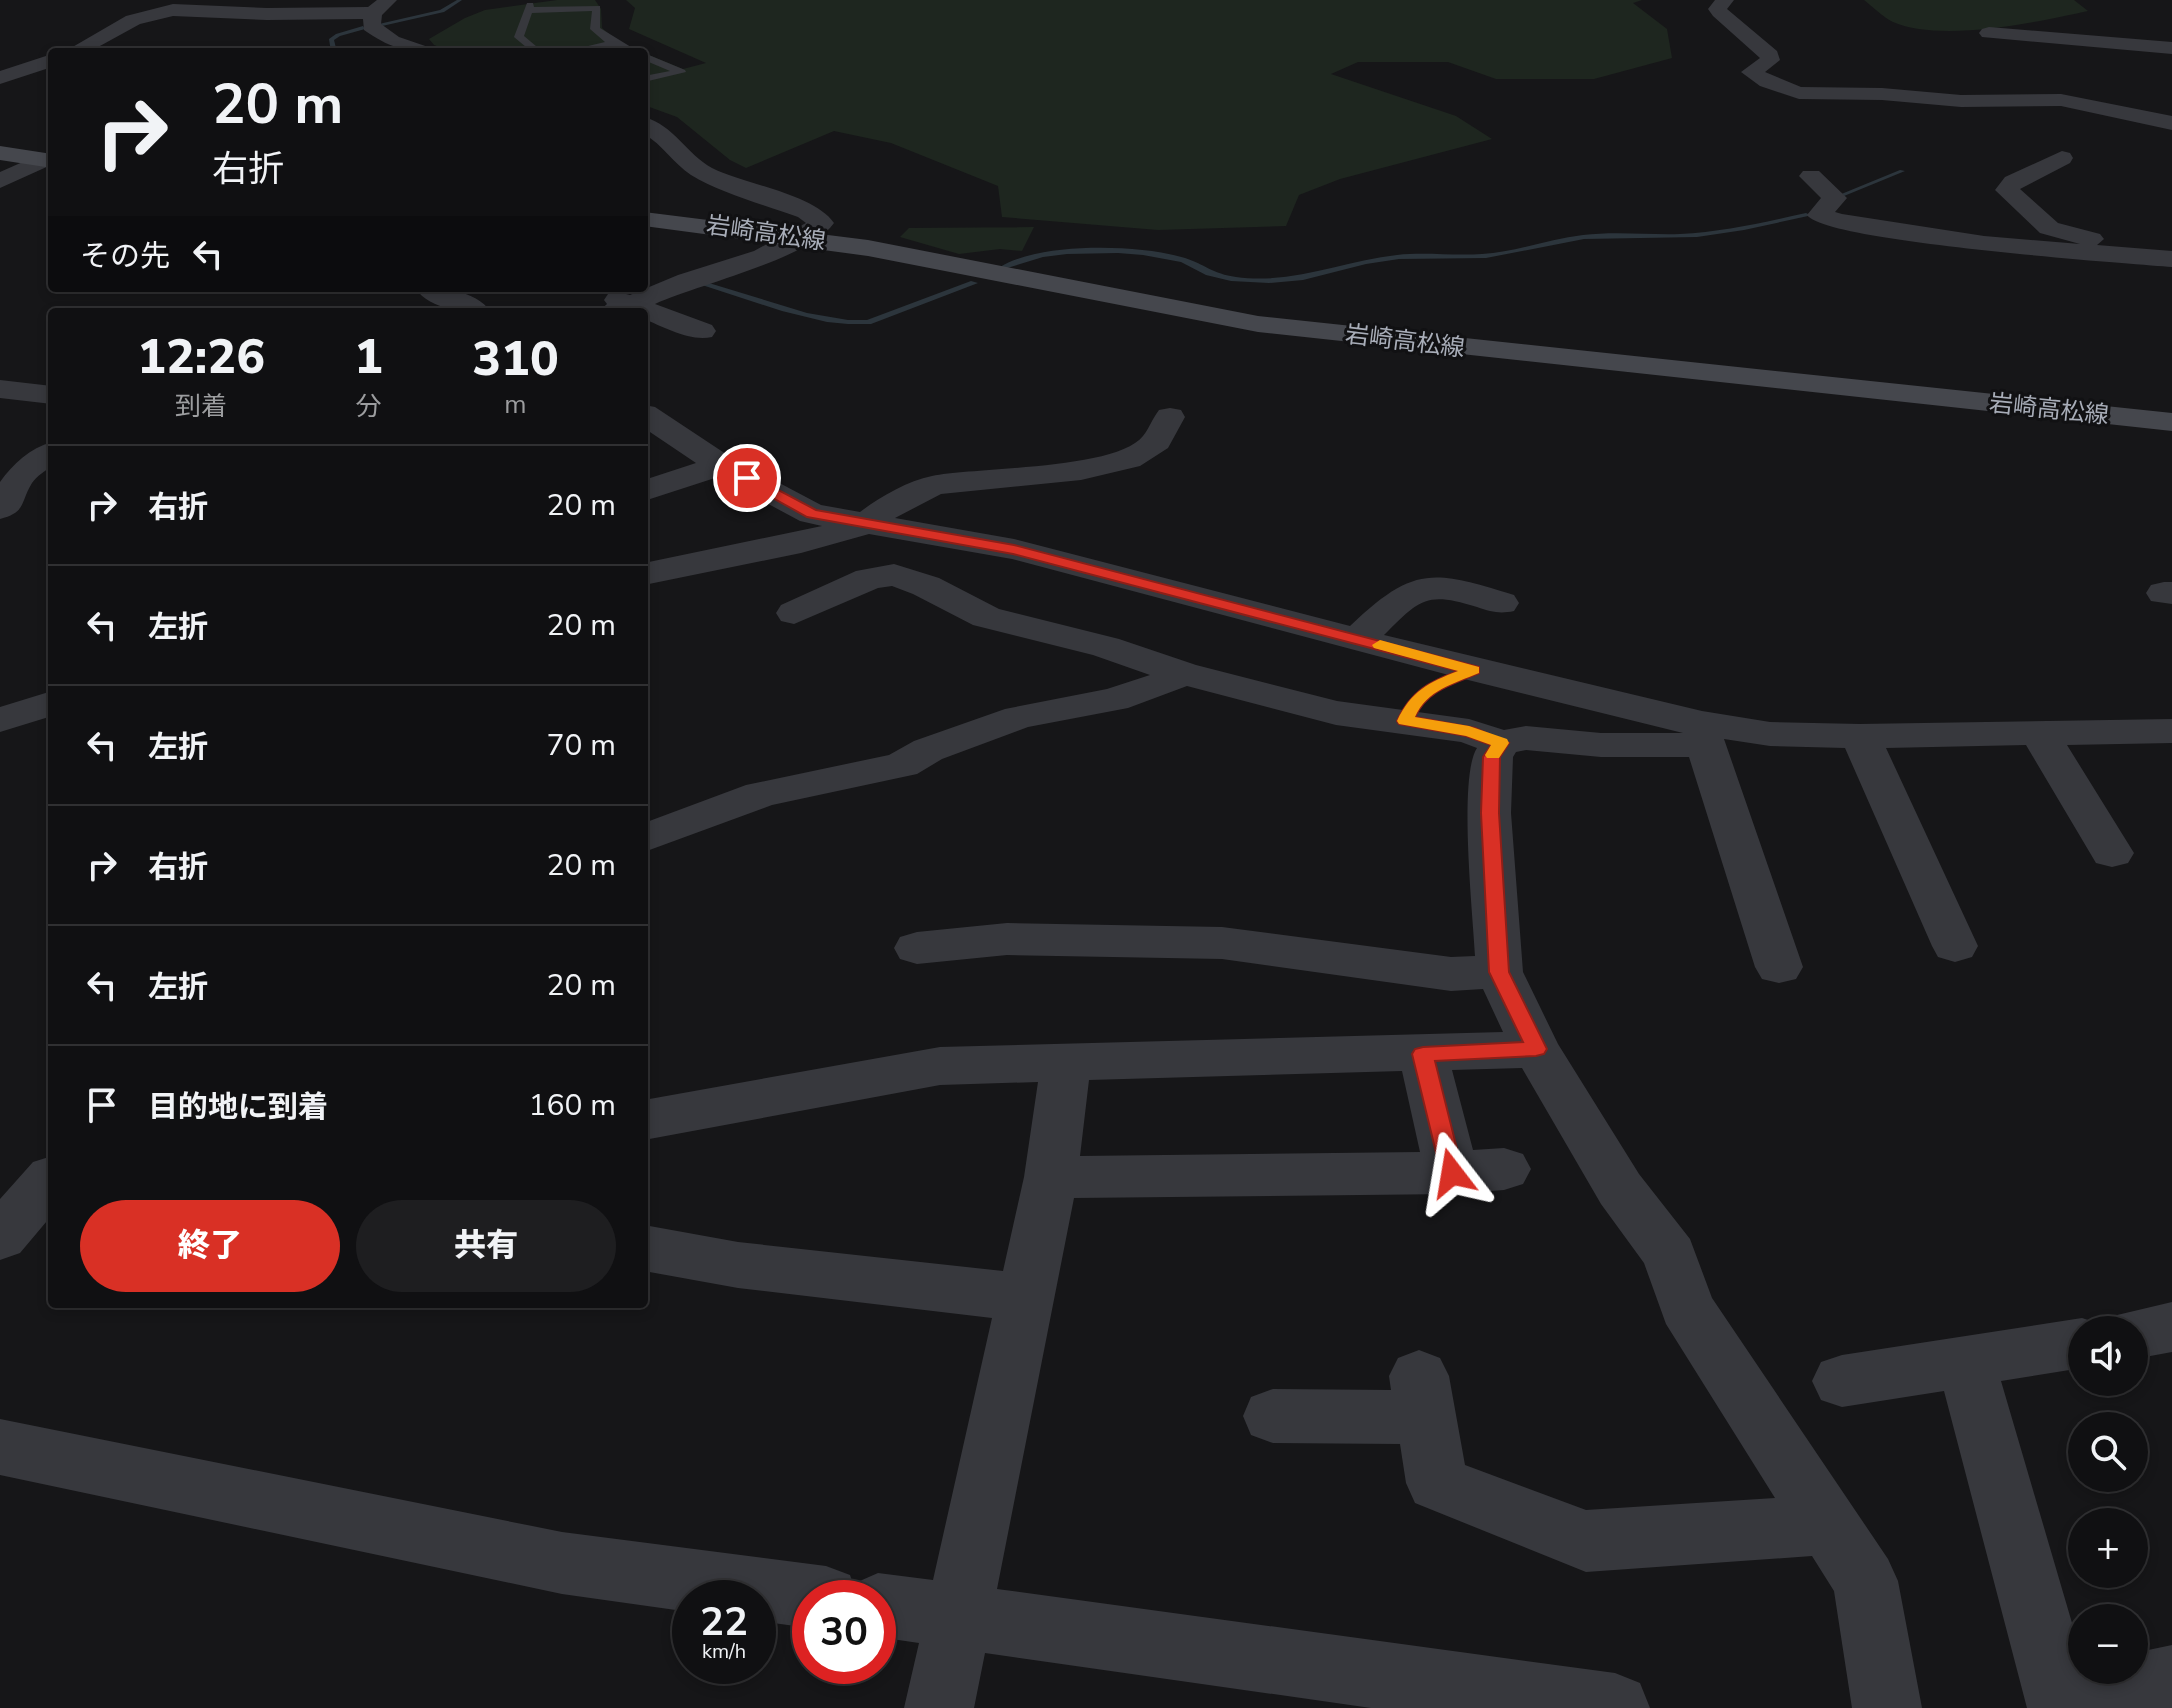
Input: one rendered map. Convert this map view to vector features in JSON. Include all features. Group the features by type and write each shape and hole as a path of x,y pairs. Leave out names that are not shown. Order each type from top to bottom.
{"main road":[{"path":"0,153 48,161"},
{"name":"岩崎高松線","path":"648,219 872,249 1161,309 1258,324 2172,422"}],"street":[{"path":"1725,0 1717,9 1722,16 1737,26 1750,43 1770,55 1770,60 1751,72 1767,82 1799,93 1882,94 1961,101 2061,100 2172,123"},
{"path":"81,48 133,20 173,10 267,14 381,6"},
{"path":"381,6 371,26 377,33 414,48"},
{"path":"1989,33 2172,48"},
{"path":"0,78 48,61"},
{"path":"622,308 698,277 772,254 805,238 822,223 807,212 704,173 684,160 668,139 648,126"},
{"path":"2062,158 2013,182 2007,190 2049,228 2064,234 2172,253"},
{"path":"0,181 48,161"},
{"path":"1811,176 1835,198 1819,215 1839,221 1984,244 2172,259"},
{"path":"436,292 469,308"},
{"path":"601,292 619,308"},
{"path":"648,317 702,331"},
{"path":"0,389 48,395"},
{"path":"648,417 721,465 812,514 1014,549 1704,734"},
{"path":"648,573 801,543 866,524 888,507 934,485 1081,470 1129,459 1157,441 1161,428 1170,417"},
{"path":"0,509 11,499 12,487 25,471 48,455"},
{"path":"648,490 721,465"},
{"path":"794,613 869,579 894,575 926,586 986,617 1106,647 1182,673 1336,713 1469,731 1501,743 1526,738 1601,745 1704,734 1860,736 2172,731"},
{"path":"1358,639 1409,592 1431,584 1501,603"},
{"path":"1405,721 1413,703 1430,687 1474,670"},
{"path":"648,836 761,794 902,765 928,750 1019,717 1114,700 1161,685 1182,673"},
{"path":"0,707 48,692"},
{"path":"0,720 48,704"},
{"path":"2038,731 2112,853"},
{"path":"1704,734 1779,967"},
{"path":"1860,736 1955,946"},
{"path":"1501,743 1492,757 1490,813 1499,972 1536,1049 1620,1189 1670,1255 1686,1307 1865,1581 1887,1708"},
{"path":"917,948 1007,939 1222,943 1451,974 1499,972"},
{"path":"648,1119 940,1066 1536,1049"},
{"path":"1423,1054 1452,1173"},
{"path":"939,1708 961,1616 1051,1177 1066,1062"},
{"path":"1051,1177 1452,1173 1504,1169"},
{"path":"0,1237 48,1182"},
{"path":"648,1249 738,1265 1025,1298"},
{"path":"2148,1331 2172,1327"},
{"path":"1842,1381 2068,1345"},
{"path":"1966,1363 2062,1706 2172,1679"},
{"path":"1273,1416 1422,1397 1437,1483 1586,1541 1827,1525"},
{"path":"0,1447 562,1563 792,1593"},
{"path":"896,1607 1615,1708"}],"lane":[{"path":"533,48 519,37 530,8 597,8 595,29 625,48"},
{"path":"588,48 613,43"},
{"path":"648,58 681,72 648,78"}],"shaded area":[{"path":"557,0 595,0 601,9 602,28 620,43 633,48 442,48 429,39 485,10"},
{"path":"626,0 1642,0 1633,3 1667,29 1672,58 1594,79 1496,79 1448,62 1358,62 1331,74 1456,116 1492,139 1340,179 1299,195 1286,226 1158,230 1002,217 998,186 891,143 834,131 746,168 730,160 677,117 648,106 648,55 683,69 706,63 629,29 635,8"},
{"path":"1864,0 2074,0 2088,11 1990,28 1937,31 1893,22"},
{"path":"1034,227 1022,251 1000,249 959,254 900,237 909,228"}],"waterway":[{"path":"382,24 442,11 460,0"},
{"path":"333,48 331,40 338,35 363,28"},
{"path":"1842,195 1902,171"},
{"path":"1004,267 1043,255 1118,251 1183,260 1206,272 1231,279 1286,280 1399,257 1486,256 1584,237 1697,235 1806,215"},
{"path":"702,282 784,309 848,322 868,322 974,283"}],"slow traffic":[{"path":"1380,645 1474,670 1430,687 1413,703 1405,721 1469,731 1501,743 1493,755"}],"route":[{"path":"747,478 812,514 1014,549 1474,670 1430,687 1413,703 1405,721 1469,731 1501,743 1492,757 1490,813 1499,972 1536,1049 1423,1054 1452,1173"}]}
